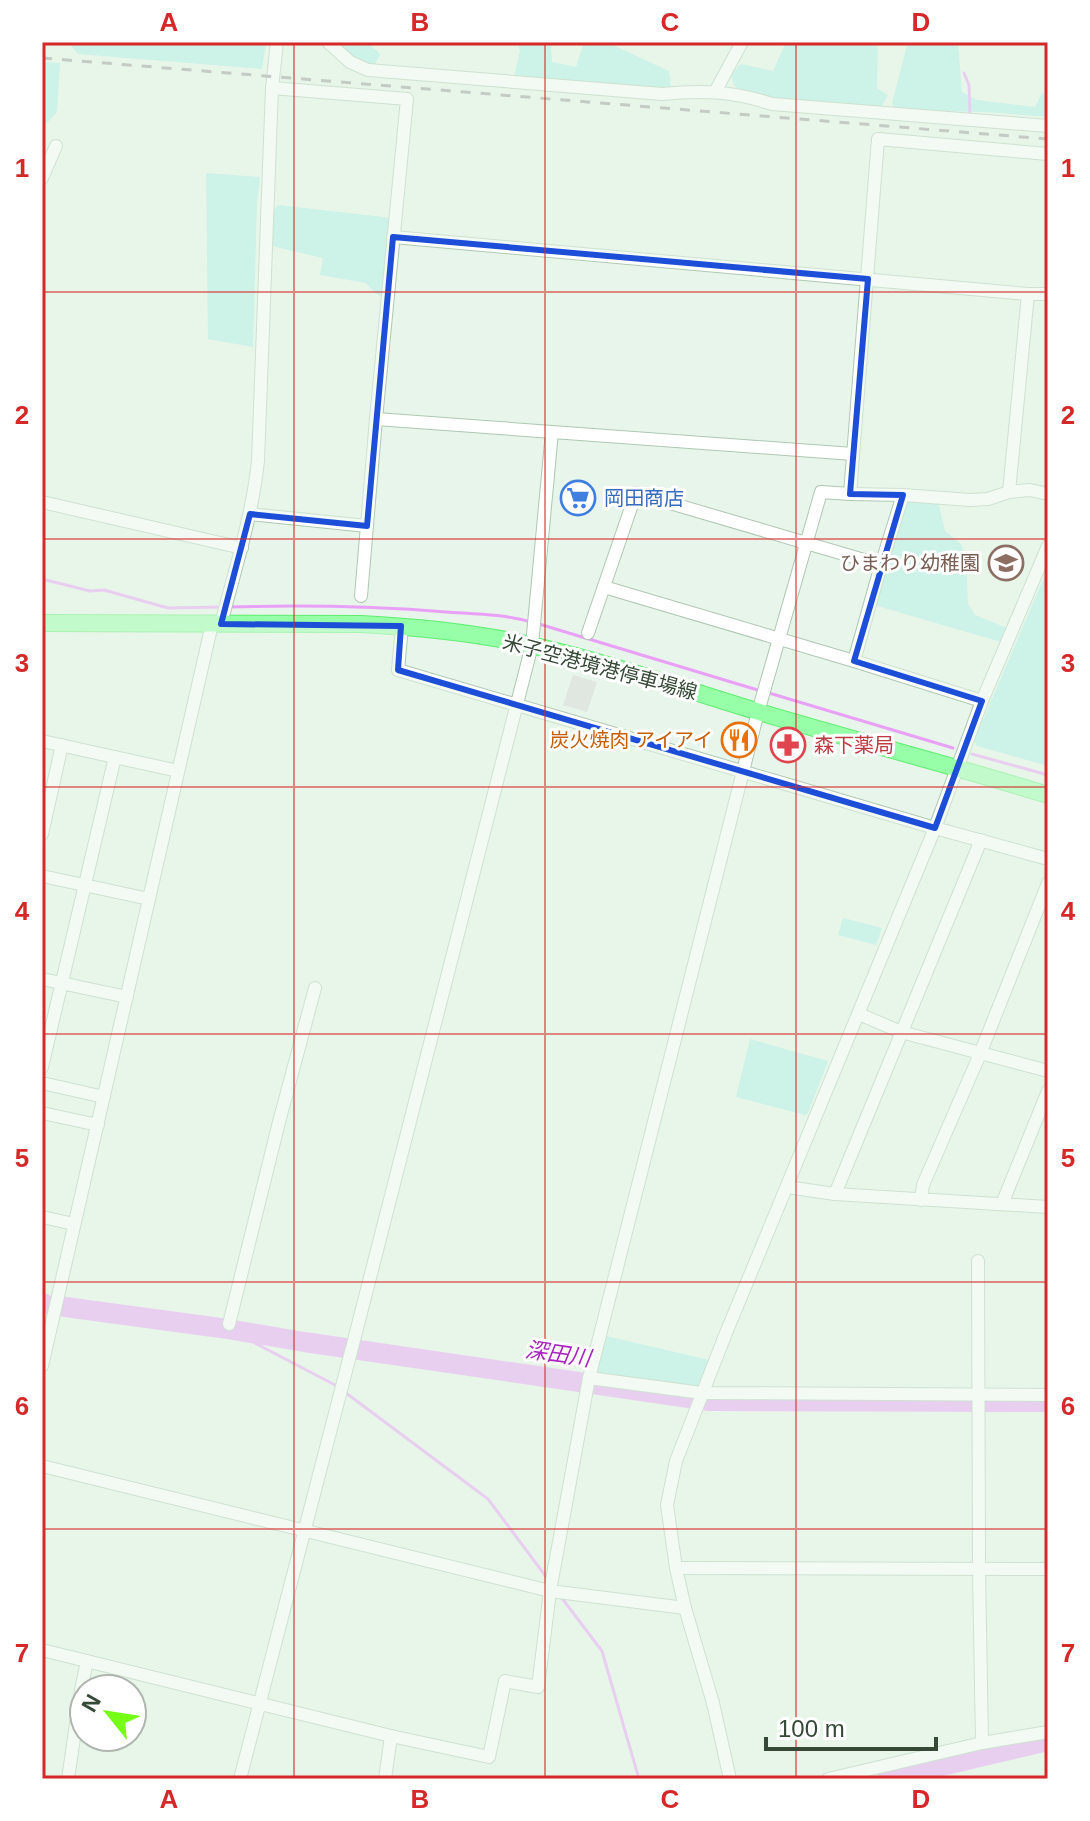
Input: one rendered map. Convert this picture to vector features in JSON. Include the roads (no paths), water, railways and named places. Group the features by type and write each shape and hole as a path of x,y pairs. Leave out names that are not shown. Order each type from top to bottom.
{"main road":[{"name":"米子空港境港停車場線","path":"42,623 402,626 479,635 580,657 758,712 1048,795"}],"street":[{"path":"42,1366 48,1311 74,1224 98,1125 178,771 216,624 242,548 255,486 272,88 277,42"},
{"path":"328,42 350,62 368,70 662,94 715,92 744,95 772,104 1048,126"},
{"path":"715,92 742,42"},
{"path":"272,88 407,99 361,596"},
{"path":"850,494 878,139 1048,154"},
{"path":"42,178 56,146"},
{"path":"393,237 1048,294"},
{"path":"1009,492 1028,294"},
{"path":"376,419 853,454"},
{"path":"240,1779 532,645 552,432"},
{"path":"42,1650 489,1757 505,1681 538,1687 550,1591 589,1378 758,712 821,492 970,500 1030,490 1048,494"},
{"path":"588,633 636,493 881,565"},
{"path":"854,661 903,495"},
{"path":"42,502 242,548"},
{"path":"250,514 367,526"},
{"path":"730,1779 676,1568 667,1505 676,1461 935,828 982,701 1048,546"},
{"path":"604,587 982,701"},
{"path":"402,626 398,670 1048,859"},
{"path":"42,741 178,771"},
{"path":"42,834 62,745"},
{"path":"42,1067 115,757"},
{"path":"835,1194 981,840"},
{"path":"42,876 149,899"},
{"path":"921,1200 923,1185 980,1054 1048,883"},
{"path":"42,979 127,997"},
{"path":"229,1324 315,988"},
{"path":"859,1014 901,1032 1048,1071"},
{"path":"42,1083 104,1097"},
{"path":"1002,1204 1048,1091"},
{"path":"42,1113 98,1125"},
{"path":"787,1187 835,1194 1048,1207"},
{"path":"42,1217 74,1224"},
{"path":"978,1261 982,1743"},
{"path":"589,1378 702,1393 1048,1395"},
{"path":"42,1466 550,1591 685,1608"},
{"path":"676,1568 1048,1569"},
{"path":"68,1779 87,1661"},
{"path":"828,1779 982,1743 1048,1732"},
{"path":"385,1779 391,1736"}],"waterway":[{"path":"964,73 969,85 970,115"},
{"path":"42,579 90,591 104,590 168,608 221,607"},
{"path":"228,607 391,608 510,617 531,622"},
{"path":"539,624 761,691"},
{"path":"769,693 953,748"},
{"path":"972,754 1048,775"},
{"name":"深田川","path":"65,1307 709,1401 1048,1402"},
{"path":"228,1329 337,1386"},
{"path":"346,1393 488,1499 547,1578"},
{"path":"561,1597 602,1651 639,1779"},
{"path":"887,1779 1048,1741"}],"railway":[{"path":"42,58 1048,139"}],"place":[{"name":"岡田商店","path":"578,498"},
{"name":"ひまわり幼稚園","path":"1006,563"},
{"name":"炭火焼肉 アイアイ","path":"739,740"},
{"name":"森下薬局","path":"788,745"}]}
